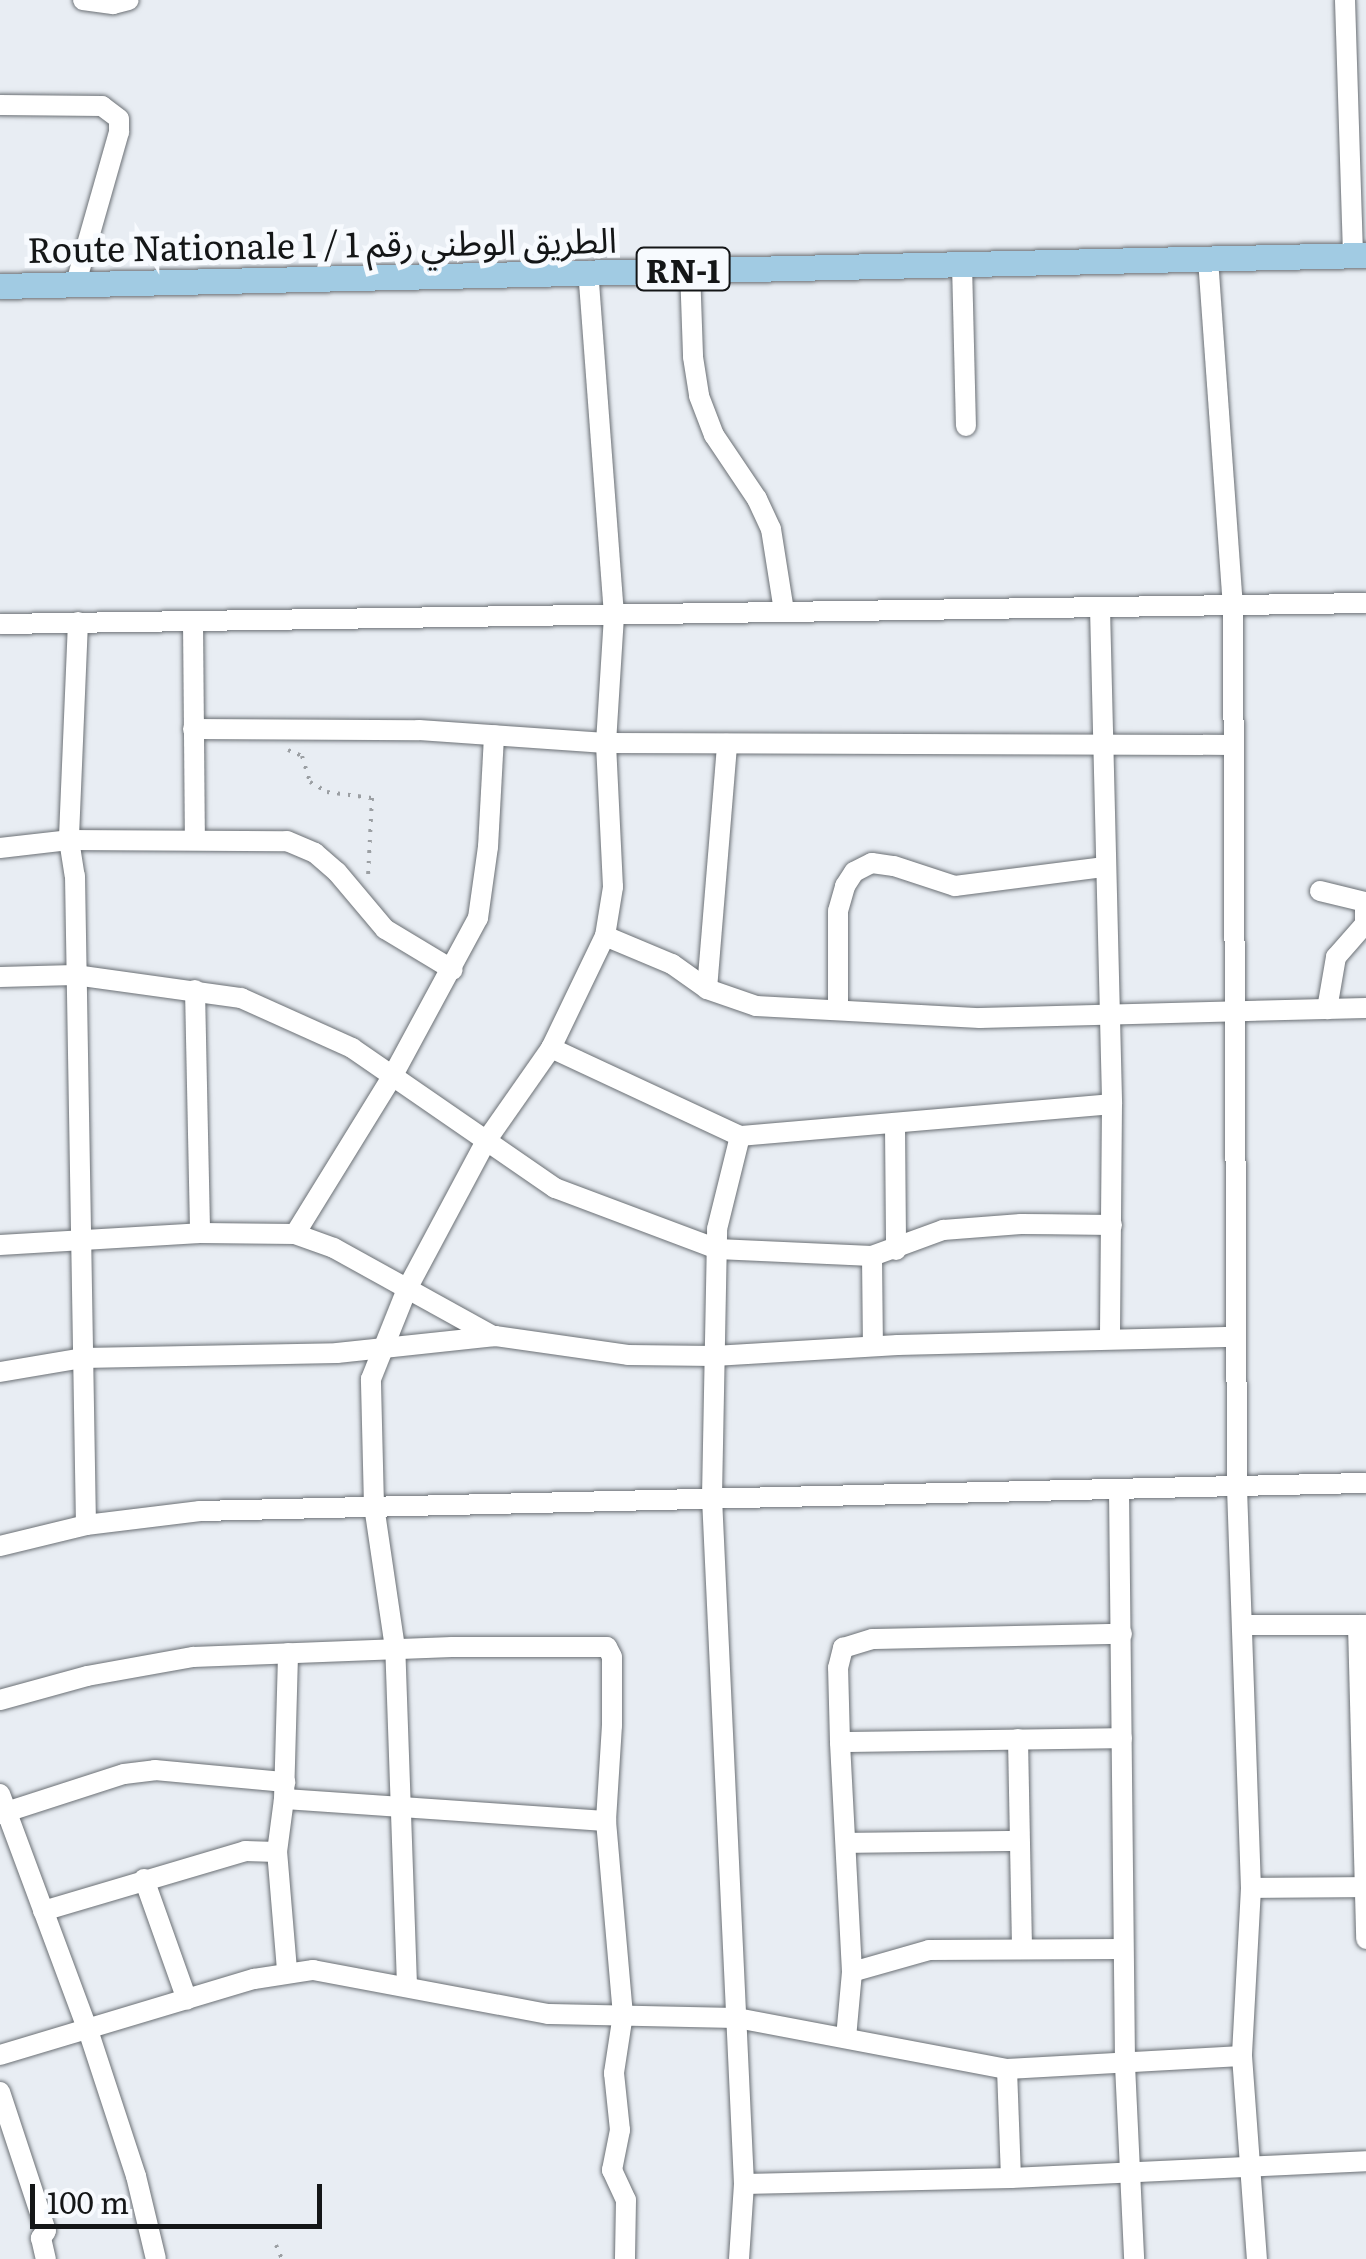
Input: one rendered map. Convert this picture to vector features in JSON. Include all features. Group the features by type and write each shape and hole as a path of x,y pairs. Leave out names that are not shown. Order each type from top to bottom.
{"main road":[{"name":"Route Nationale 1 / الطريق الوطني رقم 1","path":"0,286 1359,255"}],"street":[{"path":"83,0 113,4 129,0"},
{"path":"1345,0 1359,255"},
{"path":"0,106 102,106 119,119 119,132 76,284"},
{"path":"1208,259 1233,608 1237,1488 1251,1888 1242,2056 1256,2259"},
{"path":"962,264 966,426"},
{"path":"690,268 693,357 699,396 714,434 757,499 770,529 784,611"},
{"path":"406,1985 396,1648 374,1506 371,1378 407,1289 486,1141 551,1048 605,936 613,886 606,743 614,615 588,271"},
{"path":"0,624 1366,603"},
{"path":"1100,608 1106,1015 1112,1104 1110,1339"},
{"path":"194,621 195,839"},
{"path":"78,622 69,840 75,876 86,1526"},
{"path":"194,729 494,735 606,743 1233,745"},
{"path":"295,1234 392,1077 478,918 485,887 494,735"},
{"path":"707,989 727,744"},
{"path":"0,848 69,840 288,841 315,854 337,872 385,929 453,970"},
{"path":"838,1010 838,911 844,886 863,867 872,863 894,866 956,886 1104,866"},
{"path":"1320,892 1364,902 1365,924 1336,957 1327,1008"},
{"path":"605,936 672,964 707,989 756,1006 980,1018 1366,1008"},
{"path":"0,977 75,974 241,998 352,1048 556,1188 717,1250 872,1256 943,1230 1021,1224 1112,1225"},
{"path":"195,990 200,1233"},
{"path":"551,1048 740,1136 896,1126 1112,1104"},
{"path":"896,1126 896,1250"},
{"path":"739,2259 744,2184 712,1497 719,1213 740,1136"},
{"path":"0,1245 200,1233 295,1234 334,1248 494,1336"},
{"path":"872,1256 872,1346"},
{"path":"0,1372 83,1358 337,1353 494,1336 628,1355 714,1356 872,1346 1236,1338"},
{"path":"0,1546 86,1526 200,1511 1366,1483"},
{"path":"1119,1488 1125,2065 1134,2259"},
{"path":"1244,1625 1362,1625 1366,1939"},
{"path":"846,2038 852,1972 840,1742 838,1668 843,1648 855,1642 1122,1634"},
{"path":"0,1700 158,1662 396,1648 607,1647 612,1656 612,1725 606,1821 623,2014 614,2073 620,2130 612,2170 626,2200 625,2259"},
{"path":"287,1970 277,1852 284,1791 288,1653"},
{"path":"840,1742 1122,1738"},
{"path":"1018,1739 1022,1949"},
{"path":"156,2259 136,2176 88,2030 2,1806 124,1774 156,1770 402,1808 606,1821"},
{"path":"848,1843 1018,1841"},
{"path":"43,1911 245,1851 277,1852"},
{"path":"144,1880 187,2000"},
{"path":"1251,1888 1364,1887"},
{"path":"852,1972 929,1950 1123,1949"},
{"path":"0,2055 287,1970 314,1970 406,1985 500,2008 737,2018 1007,2070 1242,2056"},
{"path":"1007,2070 1011,2178"},
{"path":"0,2092 46,2231 41,2238 46,2259"},
{"path":"744,2184 1011,2178 1366,2160"}],"path":[{"path":"267,729 286,750 302,756 310,782 327,792 372,798 367,911"},
{"path":"276,2245 282,2259"}]}
